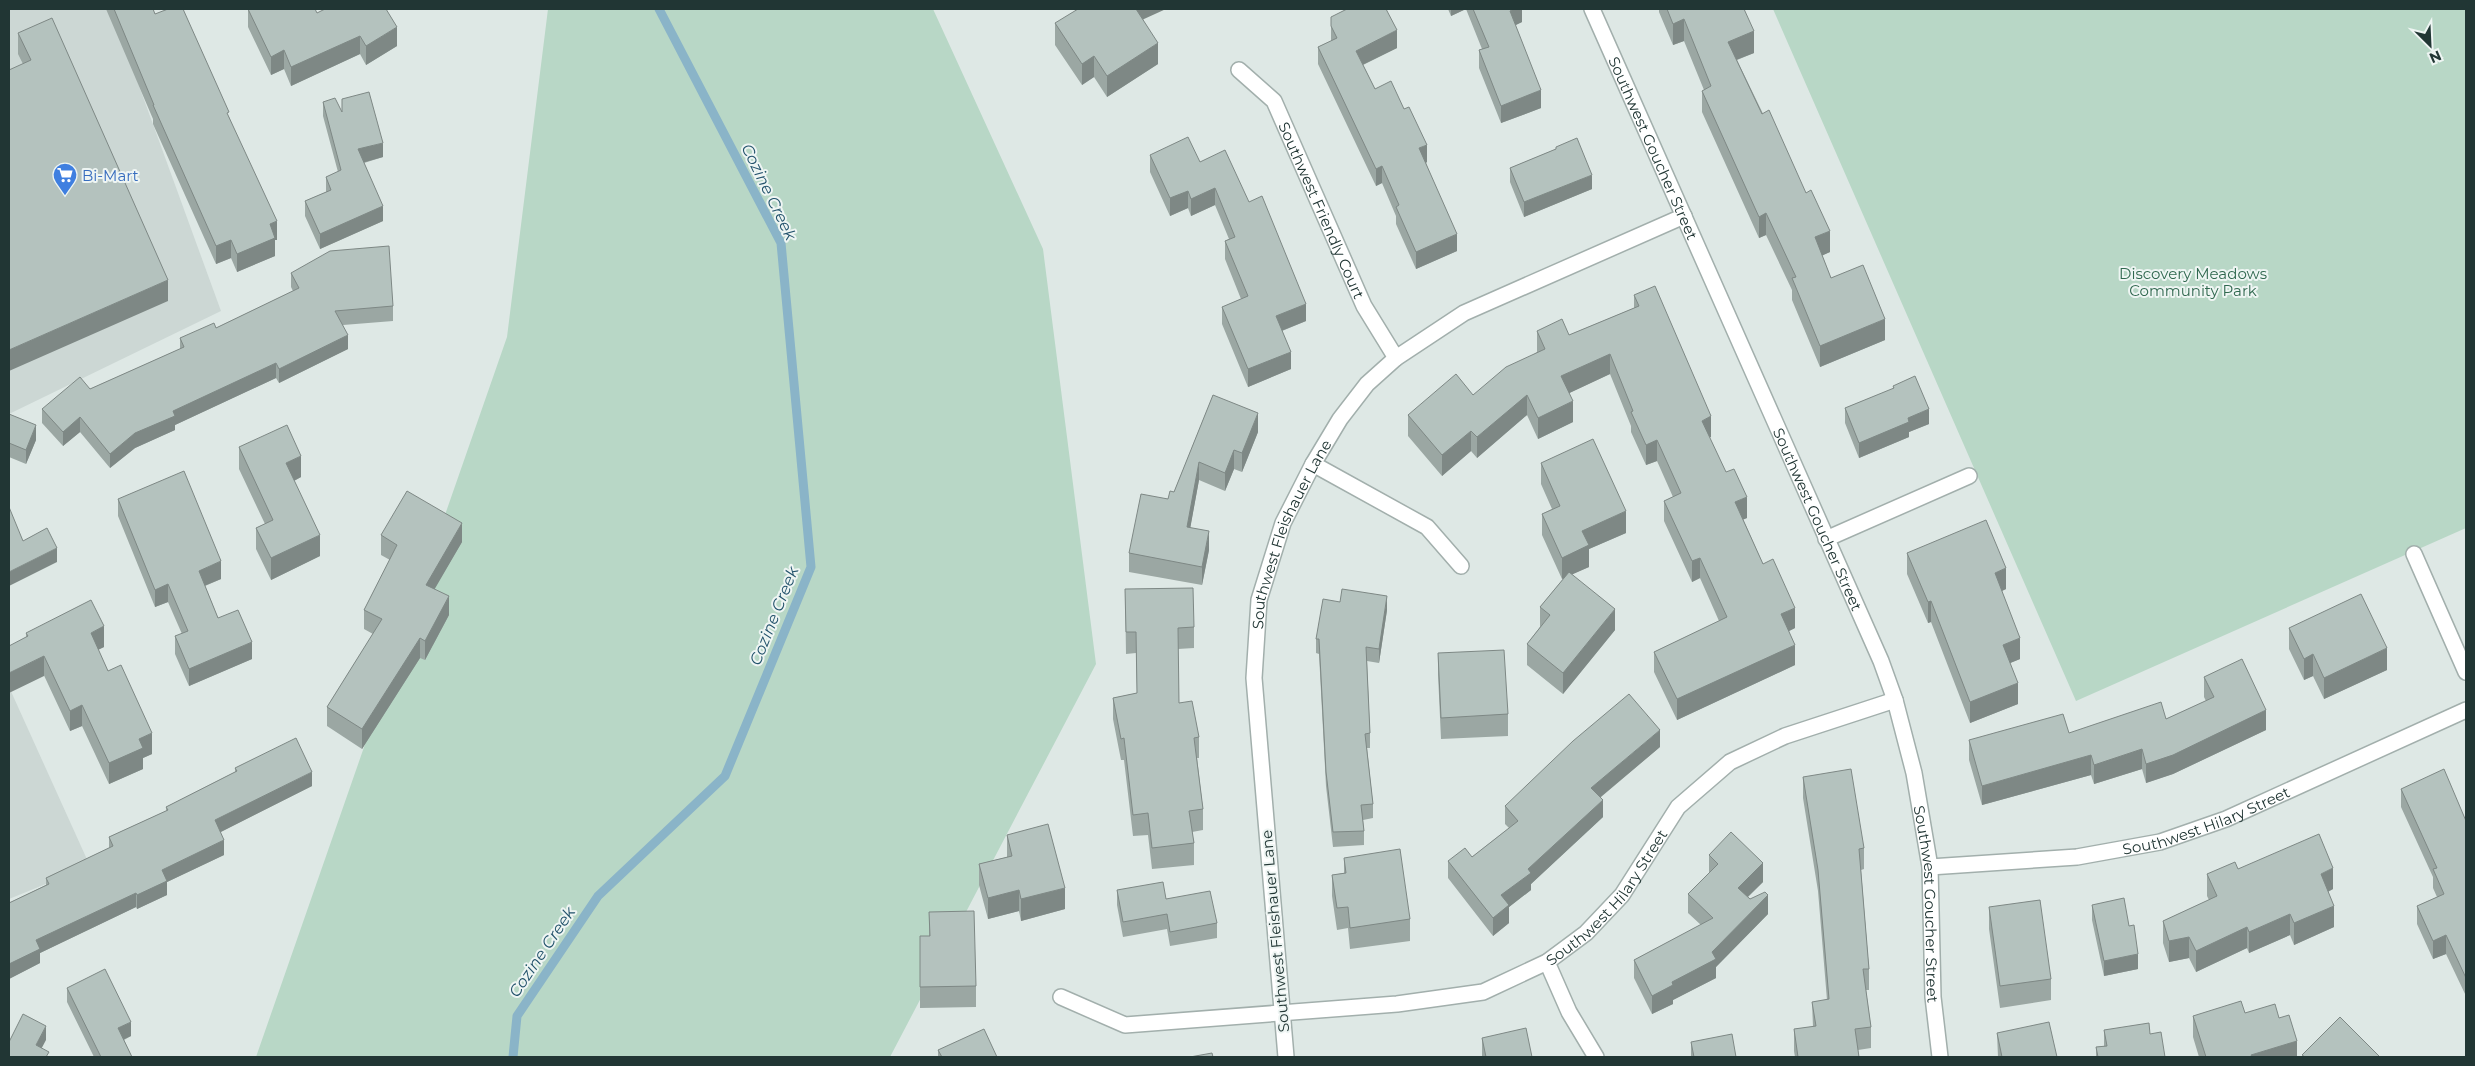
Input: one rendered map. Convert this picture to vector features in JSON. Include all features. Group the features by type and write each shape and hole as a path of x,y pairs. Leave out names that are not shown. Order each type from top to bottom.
{"street":[{"name":"Southwest Goucher Street","path":"1592,9 1881,661 1895,700 1914,773 1930,867 1933,997 1940,1057"},
{"name":"Southwest Friendly Court","path":"1239,70 1274,101 1364,306 1396,358"},
{"name":"Southwest Fleishauer Lane","path":"1286,1057 1254,678 1259,600 1283,523 1313,464 1340,419 1367,384 1396,358 1464,313 1684,216"},
{"path":"1313,464 1427,527 1461,566"},
{"path":"1826,539 1968,476"},
{"path":"2414,554 2466,672"},
{"name":"Southwest Hilary Street","path":"1061,997 1125,1025 1397,1004 1483,992 1547,962 1586,933 1622,895 1678,807 1730,762 1785,736 1895,700"},
{"name":"Southwest Hilary Street","path":"1930,867 2077,857 2160,842 2226,819 2466,710"},
{"path":"1547,962 1569,1012 1596,1057"}],"shaded area":[{"path":"9,9 111,9 221,311 9,414"},
{"path":"9,687 90,866 9,899"}],"green space":[{"path":"548,9 933,9 1043,249 1096,664 890,1057 256,1057 507,337"},
{"name":"Discovery Meadows Community Park","path":"1773,9 2466,9 2466,528 2076,701"}],"building":[{"path":"114,9 153,9 155,14 168,9 183,9 229,112 227,113 277,221 270,224 275,238 237,254 231,240 216,246 153,105"},
{"path":"248,9 315,9 317,13 325,9 386,9 397,27 366,46 360,36 291,67 284,50 271,57"},
{"path":"1078,9 1136,9 1158,43 1107,76 1094,56 1082,64 1055,23"},
{"path":"1347,9 1386,9 1397,30 1356,51 1375,89 1391,81 1404,109 1409,107 1427,145 1419,148 1457,234 1416,252 1396,207 1399,205 1382,166 1376,169 1318,47 1337,38 1331,26 1331,17"},
{"path":"1473,9 1514,9 1510,11 1541,90 1501,106 1479,50 1489,47"},
{"path":"1667,9 1744,9 1754,31 1728,42 1762,114 1769,110 1806,193 1811,190 1830,231 1815,237 1831,278 1863,265 1885,319 1820,346 1792,278 1796,277 1766,213 1759,217 1702,91 1711,86 1684,19 1673,24"},
{"name":"Bi-Mart","path":"52,18 168,280 9,350 9,70 31,60 18,33"},
{"path":"369,92 383,143 358,149 383,206 320,234 305,201 331,190 326,177 341,170 323,102 335,98 342,112 342,99"},
{"path":"1188,137 1200,162 1225,150 1249,202 1262,196 1306,304 1276,316 1291,352 1248,369 1222,307 1248,296 1225,241 1235,237 1215,188 1191,199 1188,191 1170,198 1150,155"},
{"path":"1577,138 1592,175 1524,202 1510,168"},
{"path":"389,246 393,306 335,311 348,335 279,369 276,363 173,411 175,416 135,433 110,454 80,417 63,432 42,409 80,377 90,389 184,347 180,338 214,323 216,328 299,288 291,273 330,251"},
{"path":"1655,286 1711,416 1702,421 1726,472 1734,469 1747,497 1735,502 1763,564 1773,559 1795,608 1781,614 1795,645 1677,699 1654,652 1727,617 1700,558 1692,561 1664,501 1681,493 1657,440 1646,445 1631,412 1633,411 1610,354 1561,376 1573,401 1538,418 1527,395 1477,437 1471,431 1442,455 1408,415 1456,374 1473,395 1506,367 1545,349 1537,331 1562,319 1569,335 1639,306 1634,295"},
{"path":"1915,376 1929,409 1908,418 1909,422 1859,443 1845,408 1894,388 1893,386"},
{"path":"1213,395 1258,413 1242,453 1234,450 1225,473 1199,462 1187,527 1209,531 1202,567 1129,553 1141,494 1168,499 1170,491 1174,492"},
{"path":"9,414 36,425 26,450 9,443"},
{"path":"287,425 301,456 286,463 320,535 271,558 256,528 273,520 239,447"},
{"path":"1593,439 1626,511 1582,531 1589,545 1562,558 1542,514 1560,506 1541,463"},
{"path":"184,471 221,561 199,571 218,618 238,610 252,642 189,669 175,636 188,631 168,584 155,590 118,499"},
{"path":"407,491 462,523 426,585 449,596 425,641 420,638 362,729 327,707 382,619 364,610 397,545 381,535"},
{"path":"9,507 23,541 47,528 57,548 9,572"},
{"path":"1986,520 2006,568 1995,573 2020,638 2003,645 2018,683 1970,702 1931,601 1928,602 1907,553"},
{"path":"1569,572 1615,609 1563,673 1527,644 1550,615 1540,607"},
{"path":"1193,588 1194,627 1178,628 1179,703 1192,701 1199,737 1194,738 1203,809 1189,811 1194,843 1152,848 1148,813 1133,815 1124,738 1121,739 1113,698 1137,693 1136,632 1126,632 1125,589"},
{"path":"1342,589 1387,596 1379,649 1366,647 1370,733 1365,734 1373,804 1361,805 1364,831 1333,832 1326,772 1319,639 1316,639 1323,599 1340,602"},
{"path":"2361,594 2387,648 2324,678 2313,654 2304,659 2289,628"},
{"path":"91,600 104,626 91,633 108,671 121,665 152,733 139,739 143,748 109,763 82,705 70,711 44,656 9,673 9,646 28,636 26,633"},
{"path":"1504,650 1508,714 1441,718 1438,653"},
{"path":"2242,659 2266,710 2173,755 2146,764 2142,749 2094,765 2091,755 1982,786 1969,740 2063,714 2069,733 2161,702 2166,719 2214,697 2204,677"},
{"path":"1629,694 1660,730 1591,788 1603,800 1528,869 1531,873 1501,895 1509,905 1493,918 1448,861 1465,848 1472,857 1518,821 1505,806 1573,741"},
{"path":"296,738 312,772 215,820 224,840 162,870 167,881 137,895 136,893 36,940 40,949 9,964 9,903 49,884 46,878 113,846 109,837 168,810 166,807 237,771 235,768"},
{"path":"1851,769 1864,848 1859,849 1869,969 1863,969 1871,1027 1855,1029 1859,1057 1798,1057 1794,1029 1816,1026 1812,1002 1829,999 1818,870 1803,777"},
{"path":"2444,769 2466,821 2466,978 2446,935 2433,941 2417,906 2444,894 2433,869 2437,868 2401,789"},
{"path":"1048,824 1065,888 1021,899 1019,890 988,898 979,864 1012,856 1007,835"},
{"path":"1731,832 1763,863 1738,888 1750,899 1765,892 1768,895 1712,952 1716,959 1672,982 1673,985 1652,996 1634,960 1713,918 1688,894 1718,864 1709,855"},
{"path":"2319,834 2333,868 2321,874 2334,906 2294,923 2290,914 2249,932 2247,927 2196,951 2189,937 2169,941 2163,921 2217,896 2207,874 2235,862 2238,869"},
{"path":"1400,849 1410,919 1350,928 1348,907 1337,908 1332,875 1346,873 1344,858"},
{"path":"1163,882 1166,899 1210,891 1217,923 1170,932 1167,914 1123,922 1117,890"},
{"path":"2124,898 2129,926 2134,925 2138,954 2104,961 2092,905"},
{"path":"2040,900 2051,979 2000,986 1989,907"},
{"path":"974,911 976,986 920,987 920,936 930,936 929,912"},
{"path":"105,969 131,1022 118,1028 132,1057 101,1057 67,988"},
{"path":"2241,1001 2245,1013 2275,1004 2279,1018 2289,1015 2297,1041 2251,1055 2252,1057 2206,1057 2193,1016"},
{"path":"23,1014 46,1026 36,1045 49,1052 46,1057 9,1057 9,1042"},
{"path":"2340,1017 2380,1057 2305,1057 2302,1055"},
{"path":"2049,1022 2057,1057 2002,1057 1997,1033"},
{"path":"2149,1023 2150,1034 2161,1032 2165,1057 2098,1057 2096,1047 2107,1046 2104,1030"},
{"path":"1526,1028 1532,1057 1486,1057 1482,1038"},
{"path":"984,1029 997,1057 942,1057 938,1050"},
{"path":"1732,1034 1736,1057 1694,1057 1691,1042"},
{"path":"1212,1053 1213,1057 1190,1057"}],"waterway":[{"name":"Cozine Creek","path":"513,1057 517,1016 598,896 725,776 811,567 781,243 659,9"}],"place":[{"name":"Bi-Mart","path":"65,196"}]}
